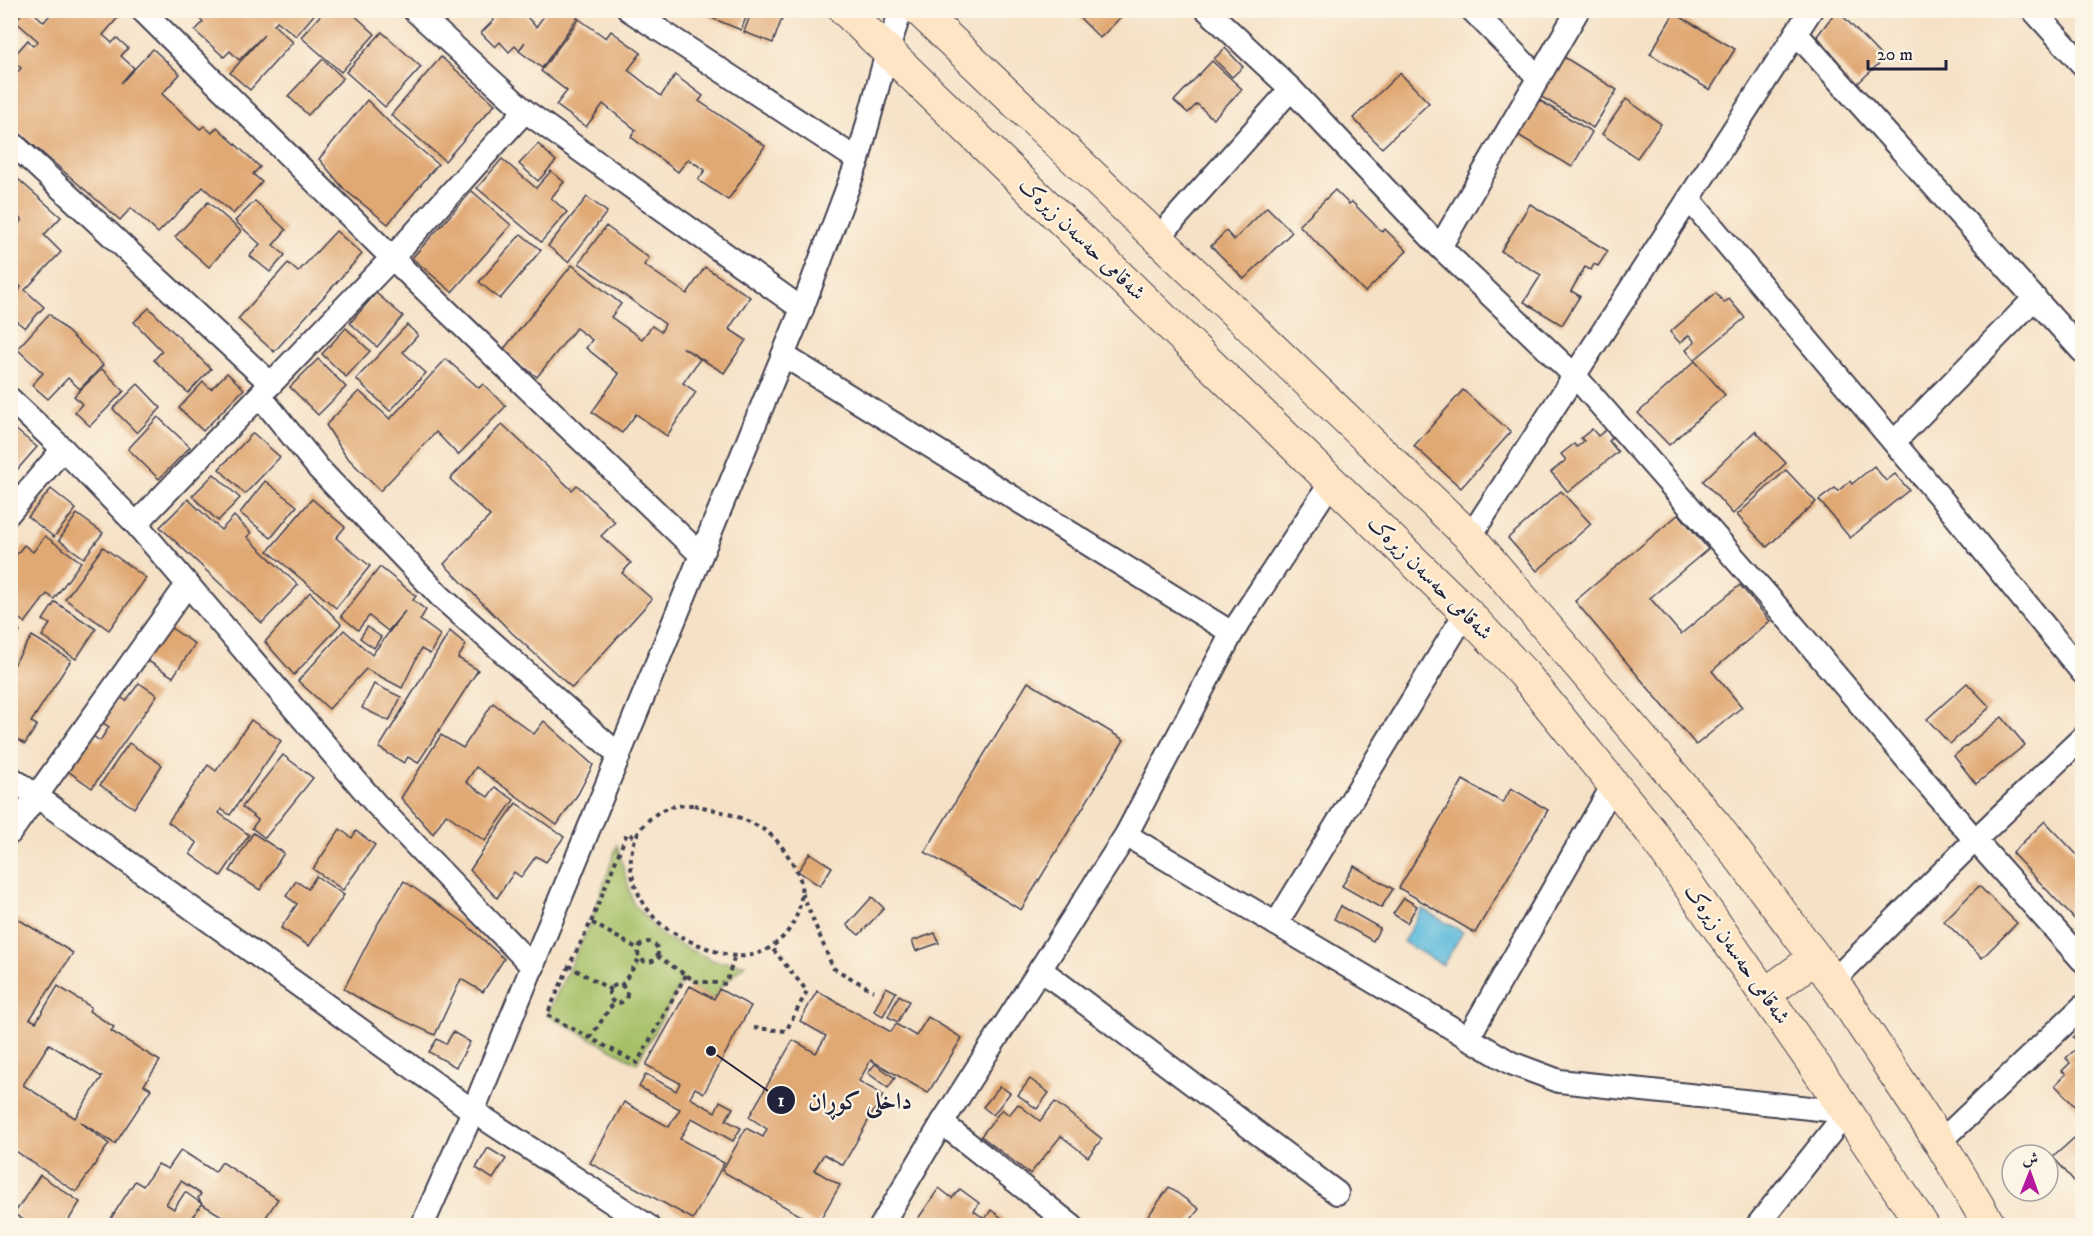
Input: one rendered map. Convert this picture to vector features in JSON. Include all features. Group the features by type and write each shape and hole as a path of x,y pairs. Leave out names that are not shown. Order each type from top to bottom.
{"main road":[{"name":"شەقامی حەسەن زیرەک","path":"845,10 1466,612 1524,674 1650,830 1847,1112 1923,1226"},
{"path":"919,10 1470,537 1716,826 1824,970 1940,1142 1990,1226"},
{"path":"1765,994 1824,970"}],"street":[{"path":"142,10 392,258 701,555"},
{"path":"414,10 525,111 802,309"},
{"path":"628,10 858,160"},
{"path":"422,1226 533,966 802,309 858,160 887,52 901,10"},
{"path":"1207,10 1291,89 1440,247 1575,376 1802,635 1975,840 2082,960"},
{"path":"1472,10 1538,77"},
{"path":"1440,247 1578,10"},
{"path":"1470,537 1810,10"},
{"path":"2033,10 2082,64"},
{"path":"1796,33 2082,351"},
{"path":"1158,238 1291,89"},
{"path":"136,524 392,258 525,111"},
{"path":"10,141 265,390 319,469 441,597 619,755"},
{"path":"1689,199 1894,442 2082,672"},
{"path":"1894,442 2035,298"},
{"path":"783,355 1232,633"},
{"path":"10,399 63,449 136,524 375,803 533,966"},
{"path":"10,512 63,449"},
{"path":"881,1226 942,1123 1126,835 1232,633 1332,481"},
{"path":"10,833 187,585"},
{"path":"1276,924 1466,612"},
{"path":"1824,970 1975,840 2082,738"},
{"path":"10,777 37,794 473,1110 648,1226"},
{"path":"1468,1038 1613,785"},
{"path":"1126,835 1511,1063 1560,1081 1847,1112"},
{"path":"1040,969 1337,1193"},
{"path":"1940,1142 2082,1007"},
{"path":"1757,1226 1847,1112"},
{"path":"942,1123 1072,1226"}],"path":[{"path":"694,805 720,810 747,820 776,840 790,859 801,882 801,891 795,921 786,935 771,947 744,957 714,951 681,938 653,916 633,881 629,864 632,846 650,817 671,807 694,805"},
{"path":"636,838 627,833 591,922 547,1015 637,1063 686,975"},
{"path":"801,891 833,968 873,992"},
{"path":"591,922 638,949 640,958 621,986"},
{"path":"638,949 645,942 651,942 657,946 657,956 650,962 640,958"},
{"path":"754,1028 786,1031 807,991 771,947"},
{"path":"657,956 695,981 726,984 735,955"},
{"path":"569,966 611,990"},
{"path":"590,1038 616,1002 625,1000 626,989 621,986 615,986 611,990 610,998 616,1002"}],"green space":[{"path":"617,845 633,903 663,937 714,961 745,964 719,989 714,999 682,982 637,1063 547,1015 591,922"}],"water":[{"path":"1422,909 1463,932 1443,965 1403,942"}],"building":[{"path":"25,10 31,10 44,22 54,10 117,10 121,14 103,35 112,43 117,38 128,48 121,56 134,68 121,83 153,49 180,74 162,94 200,129 204,126 212,133 217,127 260,167 253,174 262,182 233,214 203,187 158,233 131,208 120,220 10,125 10,80 21,68 11,59 28,40 33,46 38,41 15,21"},
{"path":"195,10 318,10 296,36 277,21 274,25 293,42 250,90 230,73 264,35 239,60 230,51 224,57 195,31 203,22 193,13"},
{"path":"325,10 349,10 375,34 341,72 301,37"},
{"path":"483,10 521,10 536,27 548,10 575,10 580,14 542,68 519,51 525,42 519,50 515,46 509,52 500,42 495,47 481,33 494,20"},
{"path":"710,10 749,10 741,30 707,16"},
{"path":"752,10 785,10 773,43 744,32"},
{"path":"1072,10 1128,10 1100,38"},
{"path":"1837,10 1884,59 1857,84 1817,36"},
{"path":"1674,13 1735,49 1710,90 1650,54"},
{"path":"579,19 606,38 611,31 641,53 628,70 661,96 675,75 703,96 699,101 765,146 728,200 698,180 705,170 688,159 678,172 631,137 636,130 603,104 586,127 556,105 567,91 541,71"},
{"path":"382,32 421,67 385,107 346,72"},
{"path":"1225,48 1243,67 1232,77 1214,59"},
{"path":"441,57 495,104 445,161 391,115"},
{"path":"1564,57 1617,90 1593,128 1540,96"},
{"path":"323,59 343,78 308,115 288,96"},
{"path":"1212,61 1242,89 1213,119 1197,104 1188,113 1174,101"},
{"path":"1400,73 1429,103 1382,148 1353,118"},
{"path":"1626,99 1661,124 1637,158 1602,134"},
{"path":"367,100 396,129 438,164 388,224 345,190 319,159"},
{"path":"1539,100 1592,132 1572,167 1518,135"},
{"path":"538,144 556,161 538,181 519,164"},
{"path":"502,159 536,188 551,171 564,182 551,198 567,212 541,242 477,188"},
{"path":"10,172 61,217 44,235 61,252 25,290 44,307 25,328 10,316 10,283 19,291 21,287 10,277 10,232 22,220 10,210"},
{"path":"1335,190 1349,204 1352,202 1382,232 1385,229 1407,251 1365,292 1299,225"},
{"path":"472,191 511,225 452,292 412,258"},
{"path":"587,197 607,212 568,262 548,246"},
{"path":"255,201 286,230 273,245 285,255 270,272 250,256 260,244 235,221"},
{"path":"208,202 241,231 209,267 175,237"},
{"path":"1530,204 1608,251 1598,266 1594,264 1591,270 1585,267 1571,291 1580,296 1562,325 1524,302 1541,275 1501,251"},
{"path":"1267,207 1292,232 1244,279 1211,246 1226,231 1234,240"},
{"path":"606,226 649,258 644,265 687,294 705,267 750,297 729,329 746,340 724,373 682,347 700,359 683,383 696,392 667,436 636,414 622,433 592,412 619,374 586,348 592,340 576,328 537,377 503,350 572,265 621,304 611,317 642,339 652,326 661,332 665,324 579,263"},
{"path":"336,231 362,254 274,352 238,319 288,263 298,272"},
{"path":"521,234 541,250 500,299 479,282"},
{"path":"376,293 403,316 377,347 350,323"},
{"path":"1716,293 1724,303 1729,299 1745,318 1694,360 1686,350 1695,342 1689,335 1680,343 1670,332"},
{"path":"149,308 211,369 188,393 154,360 162,351 134,322"},
{"path":"49,314 103,365 80,389 68,378 48,399 32,385 43,373 17,349"},
{"path":"407,325 418,335 403,352 426,373 390,411 356,379"},
{"path":"346,328 370,351 346,377 322,354"},
{"path":"318,359 346,387 318,415 290,387"},
{"path":"446,359 479,388 483,384 506,406 458,455 436,432 380,491 345,455 326,425 359,391 390,419"},
{"path":"1695,361 1725,395 1669,445 1638,413"},
{"path":"102,369 124,391 90,426 75,412 82,404 74,396"},
{"path":"227,373 244,389 203,431 179,408 203,382 211,389"},
{"path":"138,384 161,408 137,433 113,409"},
{"path":"1463,390 1511,432 1461,488 1414,446"},
{"path":"158,417 190,447 159,479 128,449"},
{"path":"502,424 572,490 577,485 615,522 601,536 631,563 622,573 652,599 572,688 511,632 444,564 490,516 450,479"},
{"path":"10,425 37,447 10,478"},
{"path":"1592,429 1598,436 1606,430 1612,438 1609,441 1618,452 1568,492 1551,472 1566,460 1561,454 1574,444 1577,447 1584,441 1581,438"},
{"path":"1755,431 1786,463 1733,514 1703,481"},
{"path":"253,433 280,457 245,494 219,469"},
{"path":"1874,466 1886,481 1895,474 1909,490 1850,538 1819,500 1835,488 1838,491 1850,481 1852,484"},
{"path":"1786,470 1816,502 1767,547 1737,515"},
{"path":"214,474 240,498 218,521 192,496"},
{"path":"265,481 297,506 271,538 240,513"},
{"path":"51,489 76,509 54,537 28,517"},
{"path":"1561,491 1591,524 1537,571 1508,538"},
{"path":"188,499 221,530 234,516 251,533 247,537 298,585 262,623 160,527"},
{"path":"312,499 345,527 336,538 370,566 336,608 268,551"},
{"path":"77,514 103,533 84,558 59,540"},
{"path":"1679,514 1708,549 1650,598 1681,634 1740,585 1770,621 1712,671 1742,707 1696,745 1575,601"},
{"path":"45,536 81,562 54,599 47,594 25,623 10,612 10,563 24,545 33,552"},
{"path":"103,547 146,578 109,630 65,599"},
{"path":"380,567 416,596 413,600 426,610 420,620 440,635 430,654 421,649 402,688 366,669 329,709 298,681 344,630 372,655 405,611 388,631 369,616 358,630 341,616"},
{"path":"310,592 341,624 294,675 265,642"},
{"path":"55,602 96,629 76,659 42,636 50,624 43,620"},
{"path":"10,625 20,632 10,645"},
{"path":"168,626 195,644 173,677 145,659"},
{"path":"367,627 381,637 374,648 360,638"},
{"path":"450,631 466,645 458,658 478,670 418,763 408,757 404,763 379,748"},
{"path":"32,636 71,660 31,722 37,725 25,744 10,735 10,670"},
{"path":"1028,682 1124,740 1021,910 925,852"},
{"path":"139,683 157,695 92,788 68,771 93,736 100,741 109,727 102,722 119,696 126,701"},
{"path":"1967,683 1990,707 1950,744 1927,719"},
{"path":"374,684 401,697 389,721 362,708"},
{"path":"493,703 534,734 544,721 593,765 578,794 557,825 476,767 466,782 488,797 495,787 514,800 485,841 446,814 433,834 401,798 441,735 463,748"},
{"path":"2002,717 2025,745 1976,784 1954,756"},
{"path":"251,720 281,741 230,815 221,809 219,813 249,835 221,876 190,854 197,843 168,822 208,765 216,771"},
{"path":"129,743 162,765 134,808 100,785"},
{"path":"283,755 313,778 265,838 252,828 258,820 242,807"},
{"path":"1463,780 1503,803 1511,788 1548,810 1475,933 1399,888"},
{"path":"516,803 564,837 546,862 536,856 521,877 514,872 497,898 470,870"},
{"path":"2045,821 2082,860 2082,927 2012,853"},
{"path":"340,829 352,838 356,831 375,845 343,890 313,869"},
{"path":"253,833 284,853 260,890 230,871"},
{"path":"810,853 832,867 820,886 798,871"},
{"path":"1354,866 1393,889 1381,908 1342,886"},
{"path":"316,876 344,895 309,946 281,928 297,904 286,896 296,881 308,889"},
{"path":"404,881 465,923 504,959 483,992 461,979 435,1035 370,1005 344,989 377,925"},
{"path":"1979,886 2017,923 1982,958 1944,921"},
{"path":"872,897 884,908 859,935 847,925"},
{"path":"1404,898 1417,906 1407,923 1393,914"},
{"path":"1341,906 1380,928 1373,941 1334,919"},
{"path":"10,914 73,953 30,1019 36,1022 58,986 91,1007 89,1011 114,1027 111,1031 160,1061 144,1085 151,1089 115,1144 80,1122 109,1144 76,1192 10,1147","holes":["49,1044 102,1077 75,1118 23,1085"]},
{"path":"935,933 939,943 916,951 912,941"},
{"path":"690,986 714,999 719,989 751,1006 704,1093 695,1088 690,1098 715,1112 720,1101 733,1108 726,1120 741,1128 733,1141 692,1118 680,1139 724,1163 693,1219 590,1163 624,1102 669,1127 680,1109 639,1087 646,1074 676,1091 680,1083 646,1065"},
{"path":"886,987 896,992 883,1016 874,1011"},
{"path":"817,991 891,1032 896,1024 916,1036 928,1017 962,1038 928,1093 871,1060 859,1081 883,1095 843,1165 824,1154 814,1170 840,1185 817,1225 722,1171 746,1128 763,1137 767,1129 749,1117 793,1040 816,1053 826,1036 800,1021"},
{"path":"899,995 909,1001 898,1022 888,1017"},
{"path":"2082,1027 2082,1047 2073,1037"},
{"path":"453,1032 470,1042 456,1067 429,1052 437,1039 446,1044"},
{"path":"2077,1048 2082,1054 2082,1114 2055,1085 2066,1074 2062,1071 2070,1063 2066,1058"},
{"path":"875,1064 895,1078 888,1088 868,1073"},
{"path":"1030,1079 1049,1093 1037,1109 1018,1095"},
{"path":"1000,1086 1010,1093 993,1115 983,1107"},
{"path":"1055,1102 1102,1139 1088,1157 1061,1136 1030,1174 981,1136 1002,1109 1009,1115 1018,1104 1040,1121"},
{"path":"2082,1131 2082,1190 2060,1165 2060,1151"},
{"path":"488,1148 506,1159 493,1179 476,1168"},
{"path":"181,1150 215,1172 222,1162 278,1199 260,1226 238,1226 202,1204 190,1221 197,1226 106,1226 135,1181 143,1186 158,1164 168,1169","holes":["181,1181 201,1194 198,1198 202,1204 185,1192 174,1209 166,1204"]},
{"path":"40,1175 80,1202 65,1226 33,1226 14,1214"},
{"path":"1169,1187 1199,1209 1186,1226 1141,1226"},
{"path":"939,1188 952,1198 960,1189 979,1203 974,1211 985,1219 991,1210 1010,1224 1009,1226 913,1226"}],"place":[{"name":"داخلی کوڕان","path":"711,1051"}]}
